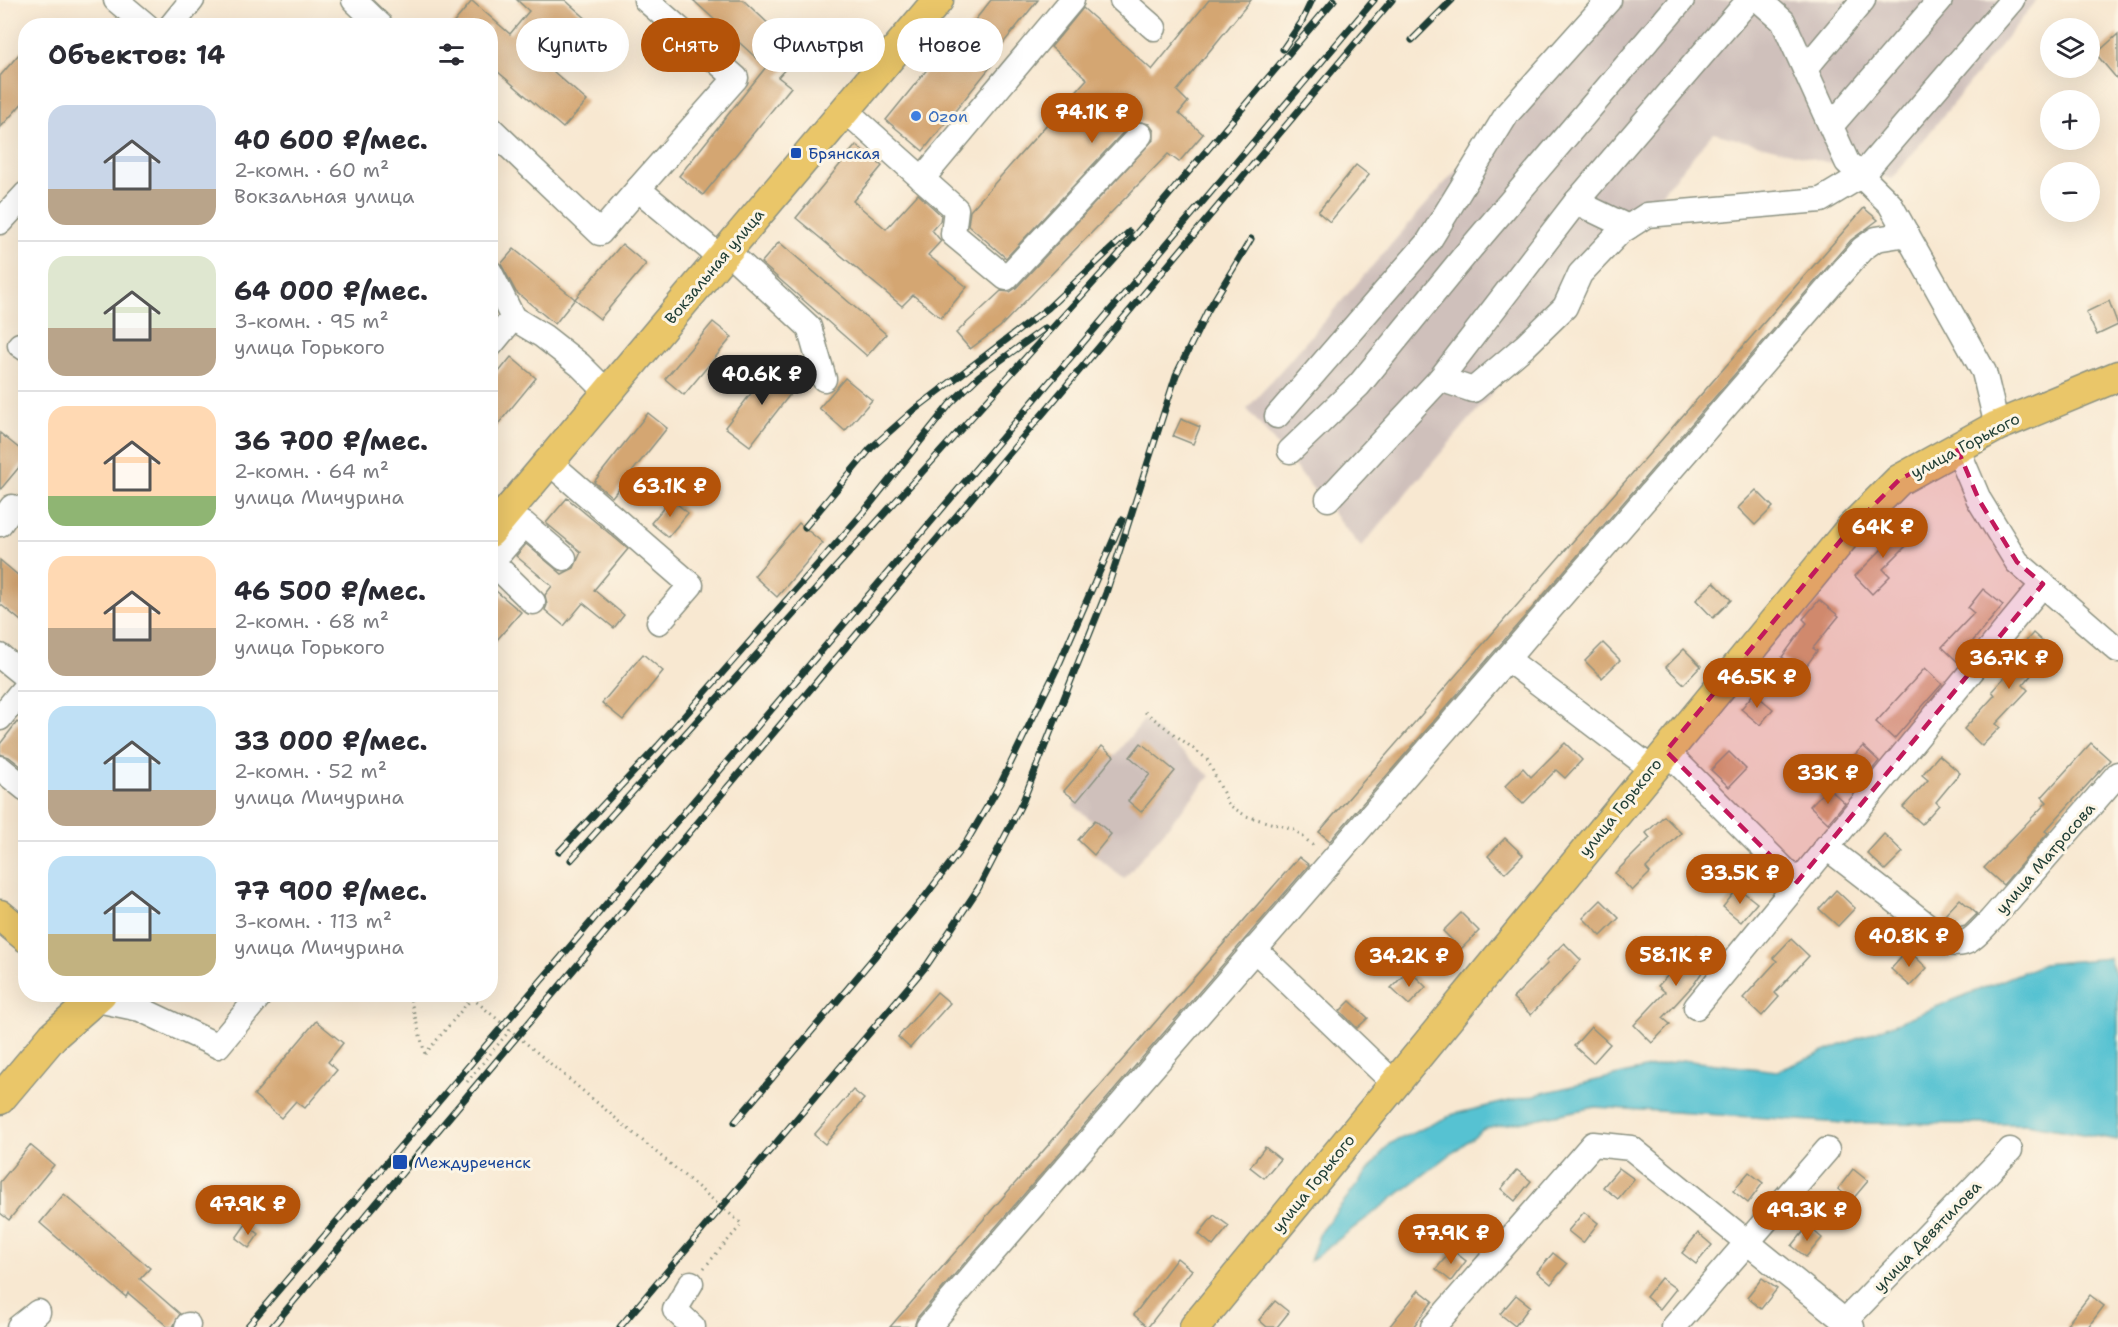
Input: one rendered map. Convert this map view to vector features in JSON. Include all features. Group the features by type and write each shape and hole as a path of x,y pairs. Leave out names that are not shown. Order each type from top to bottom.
{"main road":[{"name":"Вокзальная улица","path":"503,528 549,462 938,0"},
{"name":"улица Горького","path":"1195,1327 1851,528 1899,480 1997,426 2118,376"},
{"path":"0,915 18,930"},
{"path":"0,1099 53,1035 89,1002"}],"street":[{"path":"116,0 137,18"},
{"path":"177,18 192,0"},
{"path":"354,0 373,18"},
{"path":"498,145 600,233 736,78 646,0"},
{"path":"922,179 1072,0"},
{"path":"1122,0 1154,28"},
{"path":"1277,416 1430,242 1507,114 1609,0"},
{"path":"1290,451 1359,385 1475,243 1682,0"},
{"path":"1328,500 1440,379 1576,202 1749,0"},
{"path":"1759,0 1784,21 1847,162 1890,204 1907,234 1984,372 1997,426"},
{"path":"1805,69 1863,0"},
{"path":"1831,126 1940,0"},
{"path":"1440,379 1473,390 1525,346 1565,307 1580,274 1619,233 1647,215 1821,200 1861,176 2012,0"},
{"path":"845,110 956,209 953,234 1006,278 1140,135"},
{"path":"638,189 724,255 809,327 824,379"},
{"path":"1576,202 1628,227"},
{"path":"0,222 18,203"},
{"path":"928,1327 1862,249 1876,239 1907,234"},
{"path":"1430,242 1475,243"},
{"path":"498,288 513,318 543,336 571,358 608,393"},
{"path":"498,336 513,318"},
{"path":"1958,448 1979,500 2017,562 2118,650"},
{"path":"549,462 691,585 659,622"},
{"path":"498,543 503,528 524,524 564,558"},
{"path":"498,568 533,602"},
{"path":"1695,1007 2043,584"},
{"path":"0,656 18,671"},
{"path":"1507,659 1659,760 1797,882"},
{"path":"0,718 18,696"},
{"path":"0,768 18,783"},
{"name":"улица Матросова","path":"1826,847 1950,944 1960,945 1971,940 1991,920 2118,774"},
{"path":"1254,949 1394,1083"},
{"path":"116,1002 140,1009 218,1046 254,1002"},
{"path":"1433,1327 1593,1144 1631,1148 1848,1324"},
{"path":"1674,1327 1827,1150"},
{"name":"улица Девятилова","path":"1848,1324 2010,1150"},
{"path":"691,1283 675,1310 693,1327"},
{"path":"19,1327 38,1312"}],"path":[{"path":"1145,712 1207,759 1229,805 1246,816 1295,830 1332,860"},
{"path":"411,1002 425,1054 469,1002"},
{"path":"477,1002 742,1224 691,1283"},
{"path":"467,1082 510,1030"}],"highlighted area":[{"path":"1957,448 1979,500 2017,562 2043,584 1797,882 1666,751 1851,528 1899,480"}],"shaded area":[{"path":"1605,0 2037,0 1892,179 1713,133 1361,547 1247,409"},
{"path":"1144,720 1210,776 1124,879 1078,841 1093,822 1073,805"}],"water":[{"path":"2109,958 2118,981 2118,1140 2026,1124 1843,1123 1595,1107 1484,1129 1310,1261 1320,1232 1389,1144 1454,1114 1682,1060 1777,1071 2043,964"}],"building":[{"path":"517,0 565,0 586,18 523,18 529,11"},
{"path":"693,0 743,0 762,18 752,18 752,54 740,43 740,18 713,18"},
{"path":"991,0 1038,0 1003,43 1003,18 977,18"},
{"path":"1209,0 1251,0 1177,91 1188,102 1179,113 1203,134 1179,162 1168,154 1000,327 970,349 956,333 1001,291 1010,292 1016,288 1154,139 1154,131 1149,124 1136,121 1130,125 1006,258 968,225 970,211 1087,79 1051,47 1083,8 1152,70"},
{"path":"472,1 492,18 458,18"},
{"path":"498,24 510,34 516,27 516,72 554,72 587,101 563,128 498,72"},
{"path":"2118,34 2118,80 2100,59 2100,50"},
{"path":"18,55 18,108 0,128 0,76"},
{"path":"762,72 783,72 778,77 791,87 703,195 679,176"},
{"path":"925,72 986,72 923,151 886,120"},
{"path":"856,145 882,166 853,201 886,229 918,194 941,215 940,221 932,230 941,241 928,255 967,287 941,318 913,295 902,306 796,218"},
{"path":"1356,165 1369,175 1330,222 1318,212"},
{"path":"1864,208 1878,220 1851,240 1330,841 1319,832"},
{"path":"779,242 886,334 867,356 761,263"},
{"path":"622,244 646,264 600,319 575,299"},
{"path":"514,249 575,299 555,324 516,292 501,264"},
{"path":"2109,301 2118,325 2097,335 2086,312"},
{"path":"713,322 732,337 684,395 665,379"},
{"path":"511,357 536,378 498,424 498,373"},
{"path":"773,365 798,384 750,446 725,427"},
{"path":"845,378 872,400 845,431 819,408"},
{"path":"648,413 667,428 612,497 594,482"},
{"path":"1181,419 1200,427 1193,444 1173,436"},
{"path":"0,433 18,448 18,469 0,490"},
{"path":"1756,490 1773,507 1755,525 1738,508"},
{"path":"567,498 628,549 594,590 624,615 614,628 583,603 564,626 545,610 547,605 545,595 552,586 516,556 526,544 562,574 574,568 581,552 546,523"},
{"path":"671,499 688,513 668,537 651,523"},
{"path":"799,523 823,543 777,597 754,576"},
{"path":"1894,524 1911,541 1883,569 1890,576 1872,594 1855,576 1883,548 1876,542"},
{"path":"0,560 18,575 18,619 0,604"},
{"path":"1714,582 1731,600 1713,618 1696,600"},
{"path":"1983,589 2003,605 1973,641 1976,644 1959,663 1942,647 1974,613 1968,608"},
{"path":"498,593 521,612 498,639"},
{"path":"1819,600 1839,616 1813,648 1817,651 1802,672 1782,657 1807,623 1803,619"},
{"path":"2033,633 2052,650 2023,685 2028,690 1996,724 2000,727 1982,746 1964,729 1995,695 1992,691 2022,658 2016,653"},
{"path":"1603,643 1620,660 1602,678 1585,661"},
{"path":"1684,649 1701,666 1684,684 1666,667"},
{"path":"643,654 663,671 623,720 602,703"},
{"path":"1925,668 1942,684 1894,739 1876,722"},
{"path":"1754,693 1773,709 1760,725 1741,709"},
{"path":"18,723 18,764 0,754 0,744"},
{"path":"1141,743 1175,771 1141,812 1128,801 1150,774 1130,757"},
{"path":"1565,743 1582,760 1565,778 1556,770 1523,804 1505,786 1523,768 1531,777"},
{"path":"2091,743 2110,760 2045,831 2048,833 2003,885 1984,868 2047,802 2042,797"},
{"path":"1102,746 1114,756 1077,801 1064,791"},
{"path":"1863,746 1879,761 1863,781 1845,765"},
{"path":"1729,752 1746,769 1729,787 1711,770"},
{"path":"1939,755 1960,773 1936,802 1939,805 1922,824 1903,807 1928,780 1922,775"},
{"path":"1828,788 1845,803 1828,823 1810,806"},
{"path":"1664,816 1681,833 1646,868 1650,873 1632,891 1615,873 1650,838 1646,833"},
{"path":"1095,820 1111,834 1094,855 1078,840"},
{"path":"1884,834 1903,852 1885,870 1867,853"},
{"path":"1505,838 1523,855 1505,873 1488,856"},
{"path":"1299,857 1309,865 917,1318 914,1327 890,1327"},
{"path":"1738,888 1757,903 1741,922 1723,907"},
{"path":"1836,890 1855,908 1838,926 1819,909"},
{"path":"1960,899 1977,914 1965,926 1956,929 1943,917"},
{"path":"1601,900 1619,918 1601,936 1583,918"},
{"path":"1461,913 1479,931 1461,949 1443,931"},
{"path":"1697,935 1717,950 1694,984 1663,1018 1670,1024 1652,1043 1634,1025 1665,992 1658,986 1685,957 1682,955"},
{"path":"1791,939 1809,956 1775,993 1779,997 1762,1016 1743,998 1777,961 1773,958"},
{"path":"1564,943 1581,960 1531,1015 1513,998 1548,963 1546,961"},
{"path":"1908,950 1927,968 1910,986 1891,969"},
{"path":"1409,970 1426,987 1409,1005 1391,988"},
{"path":"937,992 950,1003 910,1048 898,1037"},
{"path":"1350,1001 1368,1018 1357,1028 1340,1011"},
{"path":"316,1021 343,1043 328,1062 337,1070 305,1108 296,1101 281,1118 254,1095"},
{"path":"1591,1027 1610,1044 1593,1063 1574,1046"},
{"path":"853,1090 864,1099 825,1144 814,1135"},
{"path":"30,1145 54,1165 9,1220 0,1213 0,1182"},
{"path":"1265,1147 1280,1159 1264,1178 1250,1167"},
{"path":"1619,1168 1634,1179 1618,1199 1603,1187"},
{"path":"1853,1169 1868,1181 1852,1200 1838,1189"},
{"path":"1517,1170 1531,1181 1515,1201 1501,1189"},
{"path":"1749,1172 1763,1183 1748,1203 1733,1191"},
{"path":"64,1194 150,1268 140,1279 180,1314 173,1327 168,1327 128,1293 126,1297 40,1223"},
{"path":"1584,1212 1598,1223 1583,1243 1568,1231"},
{"path":"1214,1215 1229,1226 1213,1246 1199,1234"},
{"path":"246,1224 259,1234 249,1248 236,1238"},
{"path":"1808,1226 1822,1238 1806,1257 1792,1246"},
{"path":"1698,1233 1712,1245 1696,1264 1682,1253"},
{"path":"1452,1250 1466,1261 1451,1281 1436,1269"},
{"path":"1553,1253 1567,1264 1551,1284 1537,1272"},
{"path":"1177,1258 1192,1270 1148,1327 1134,1315"},
{"path":"1661,1278 1676,1289 1660,1309 1646,1297"},
{"path":"1762,1278 1777,1289 1761,1309 1747,1297"},
{"path":"1419,1290 1433,1301 1413,1327 1389,1327"},
{"path":"1516,1295 1530,1306 1515,1326 1500,1314"},
{"path":"2090,1295 2104,1306 2088,1327 2065,1327"},
{"path":"1275,1301 1289,1312 1277,1327 1267,1327 1259,1320"}],"railway":[{"path":"1283,49 1301,23 1312,0"},
{"path":"571,860 1114,260 1334,0"},
{"path":"247,1327 1374,0"},
{"path":"272,1327 1392,0"},
{"path":"1412,40 1452,0"},
{"path":"805,527 871,448 914,410 1048,308 1129,232"},
{"path":"620,1327 927,965 978,889 1023,801 1106,593 1176,375 1207,312 1251,239"},
{"path":"559,852 658,746 863,513 950,404 979,376 1045,328"},
{"path":"735,1122 924,898 967,841 1001,783 1060,662 1122,520"}],"place":[{"name":"Ozon","path":"916,116"},
{"name":"Брянская","path":"796,153"},
{"name":"Междуреченск","path":"400,1162"}]}
